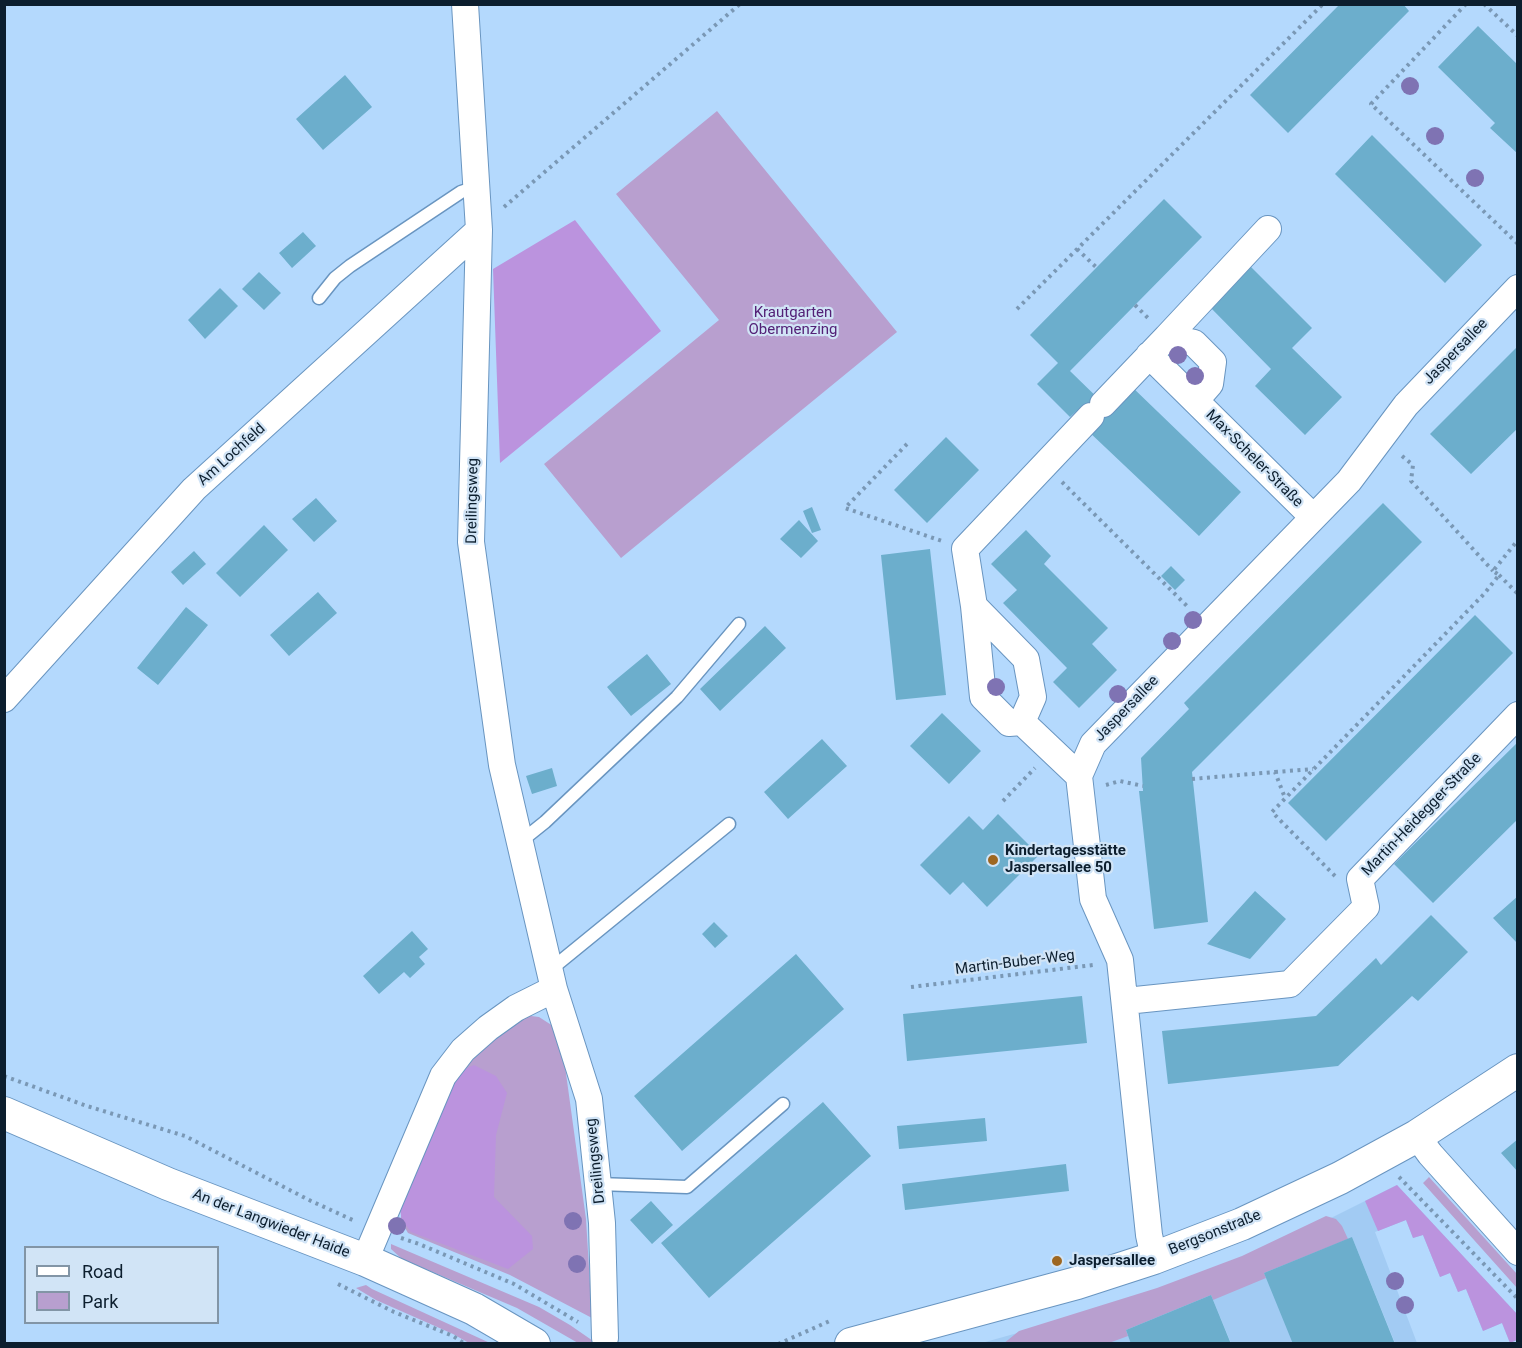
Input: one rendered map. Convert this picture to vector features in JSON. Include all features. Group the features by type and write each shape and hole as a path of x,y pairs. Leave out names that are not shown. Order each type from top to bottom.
{"street":[{"name":"Dreilingsweg","path":"465,4 479,230 471,542 502,765 552,979 589,1099 602,1222 605,1338"},
{"path":"1154,1258 1149,1235 1120,960 1093,899 1079,776 1022,722 1009,723 983,697 974,606 965,549 1268,229"},
{"name":"Am Lochfeld","path":"4,699 194,489 479,230"},
{"name":"Jaspersallee","path":"1079,776 1093,744 1349,481 1406,405 1518,288"},
{"name":"Max-Scheler-Straße","path":"1167,337 1194,344 1213,362 1210,384 1196,400"},
{"name":"Max-Scheler-Straße","path":"1149,355 1313,517"},
{"path":"974,606 1026,659 1033,697 1022,722"},
{"name":"Martin-Heidegger-Straße","path":"1366,907 1360,879 1518,715"},
{"path":"1126,1001 1290,984 1366,907"},
{"path":"365,1260 443,1076 463,1050 552,979"},
{"name":"Bergsonstraße","path":"851,1344 1045,1292 1154,1258 1242,1224 1340,1178 1417,1136 1518,1070"},
{"name":"An der Langwieder Haide","path":"4,1113 168,1184 365,1260 474,1309 534,1344"},
{"path":"1417,1136 1437,1162 1518,1252"}],"lane":[{"path":"319,298 335,278 350,266 461,192 476,186"},
{"path":"520,842 545,822 677,697 739,624"},
{"path":"552,979 729,825"},
{"path":"598,1184 687,1187 783,1104"}],"path":[{"path":"479,230 740,4"},
{"path":"1017,309 1323,4"},
{"path":"1466,4 1371,104 1518,244"},
{"path":"1485,4 1518,36"},
{"path":"1077,249 1097,268"},
{"path":"1381,439 1413,465 1411,481 1493,571 1518,594"},
{"path":"907,444 845,508 965,549"},
{"path":"1045,465 1208,626"},
{"path":"1493,571 1518,540"},
{"path":"1366,907 1272,812 1484,594 1498,575"},
{"path":"1003,801 1052,751"},
{"path":"1192,779 1314,768"},
{"path":"1275,772 1285,798"},
{"path":"1120,781 1143,786"},
{"name":"Martin-Buber-Weg","path":"911,987 1070,969 1120,960"},
{"path":"4,1076 87,1106 185,1136 311,1201 378,1232 419,1244 514,1284 605,1338"},
{"path":"1396,1174 1518,1299"}],"shaded area":[{"path":"575,220 661,331 500,463 493,269"},
{"path":"474,1065 496,1076 507,1093 496,1135 494,1197 532,1236 533,1249 508,1269 411,1232 402,1220 400,1210 438,1112 459,1072"},
{"path":"1397,1185 1517,1314 1517,1340 1510,1343 1502,1323 1483,1331 1466,1289 1458,1292 1450,1273 1440,1277 1423,1235 1413,1238 1406,1220 1375,1232 1417,1343 1395,1343 1352,1237 1293,1343 1231,1343 1211,1295 1126,1330 1131,1343 978,1344 1118,1305 1291,1238"},
{"path":"1397,1185 1517,1314 1517,1340 1510,1343 1502,1323 1483,1331 1466,1289 1458,1292 1450,1273 1440,1277 1423,1235 1413,1238 1406,1220 1378,1231 1365,1201"}],"green space":[{"name":"Krautgarten Obermenzing","path":"717,111 897,332 621,558 544,464 719,320 616,194"},
{"path":"523,1015 539,1017 553,1026 564,1059 586,1219 592,1318 510,1275 408,1233 401,1221 401,1202 460,1073 483,1049"},
{"path":"1429,1177 1517,1274 1517,1288 1423,1183"},
{"path":"1326,1216 1336,1219 1348,1239 1264,1273 1266,1278 1213,1300 1211,1295 1126,1330 1128,1336 1109,1343 1003,1344 1019,1331 1157,1288 1242,1256"},
{"path":"391,1244 539,1307 596,1343 578,1343 517,1308 402,1259 391,1249"},
{"path":"366,1285 490,1343 469,1343 376,1300 356,1288"}],"building":[{"path":"1340,4 1403,4 1409,11 1288,133 1250,95"},
{"path":"1478,26 1518,65 1518,154 1490,128 1495,123 1438,67"},
{"path":"345,75 372,107 323,150 296,119"},
{"path":"1372,135 1482,245 1445,283 1335,174"},
{"path":"1164,199 1202,237 1070,371 1108,408 1130,385 1241,492 1199,536 1087,430 1095,421 1081,407 1070,417 1037,384 1058,363 1030,335"},
{"path":"303,232 316,246 292,268 279,253"},
{"path":"1249,265 1312,328 1292,348 1342,397 1305,435 1255,386 1271,369 1209,306"},
{"path":"259,272 281,293 264,310 242,289"},
{"path":"220,288 238,306 205,339 188,320"},
{"path":"1518,346 1518,428 1471,474 1430,434"},
{"path":"946,437 979,470 927,523 894,490"},
{"path":"316,498 337,521 314,542 292,519"},
{"path":"1383,503 1422,542 1192,772 1208,922 1154,929 1139,791 1143,791 1141,758 1189,709 1184,703"},
{"path":"812,507 821,530 812,533 803,511"},
{"path":"799,520 818,541 801,558 780,539"},
{"path":"264,525 288,550 240,597 216,573"},
{"path":"1026,530 1051,556 1044,564 1108,628 1092,644 1117,670 1079,708 1053,682 1067,668 1003,603 1017,590 991,564"},
{"path":"930,549 946,695 896,700 881,555"},
{"path":"194,551 206,564 183,585 171,572"},
{"path":"1171,566 1185,580 1175,590 1161,576"},
{"path":"318,592 337,613 289,656 270,635"},
{"path":"186,607 208,625 158,685 137,668"},
{"path":"1475,615 1513,653 1326,841 1288,803"},
{"path":"765,626 786,648 720,711 700,689"},
{"path":"647,654 671,684 631,716 607,687"},
{"path":"942,713 981,751 949,784 910,746"},
{"path":"822,739 847,766 788,819 764,792"},
{"path":"1518,742 1518,819 1433,903 1394,864"},
{"path":"552,768 557,786 532,794 526,776"},
{"name":"Kindertagesstätte Jaspersallee 50","path":"998,814 1039,855 987,907 963,882 950,895 920,865 969,816 983,830"},
{"path":"1255,891 1286,919 1250,959 1207,944"},
{"path":"1518,896 1518,944 1493,918"},
{"path":"1431,915 1468,952 1418,1001 1412,996 1338,1066 1168,1084 1162,1031 1316,1016 1376,958 1381,965"},
{"path":"714,922 728,936 715,948 702,934"},
{"path":"412,931 428,949 419,957 425,964 410,978 404,972 379,994 363,976"},
{"path":"796,954 844,1009 682,1151 634,1096"},
{"path":"1082,996 1087,1043 907,1061 903,1014"},
{"path":"823,1102 871,1156 709,1298 661,1243"},
{"path":"985,1118 987,1141 899,1149 897,1126"},
{"path":"1518,1139 1518,1172 1501,1153"},
{"path":"1066,1164 1069,1191 905,1210 902,1184"},
{"path":"651,1201 673,1225 652,1244 630,1220"},
{"path":"1352,1237 1395,1344 1293,1344 1264,1273"},
{"path":"1211,1295 1231,1344 1131,1344 1126,1330"}],"place":[{"name":"Kindertagesstätte Jaspersallee 50","path":"993,860"},
{"name":"Jaspersallee","path":"1057,1261"}]}
